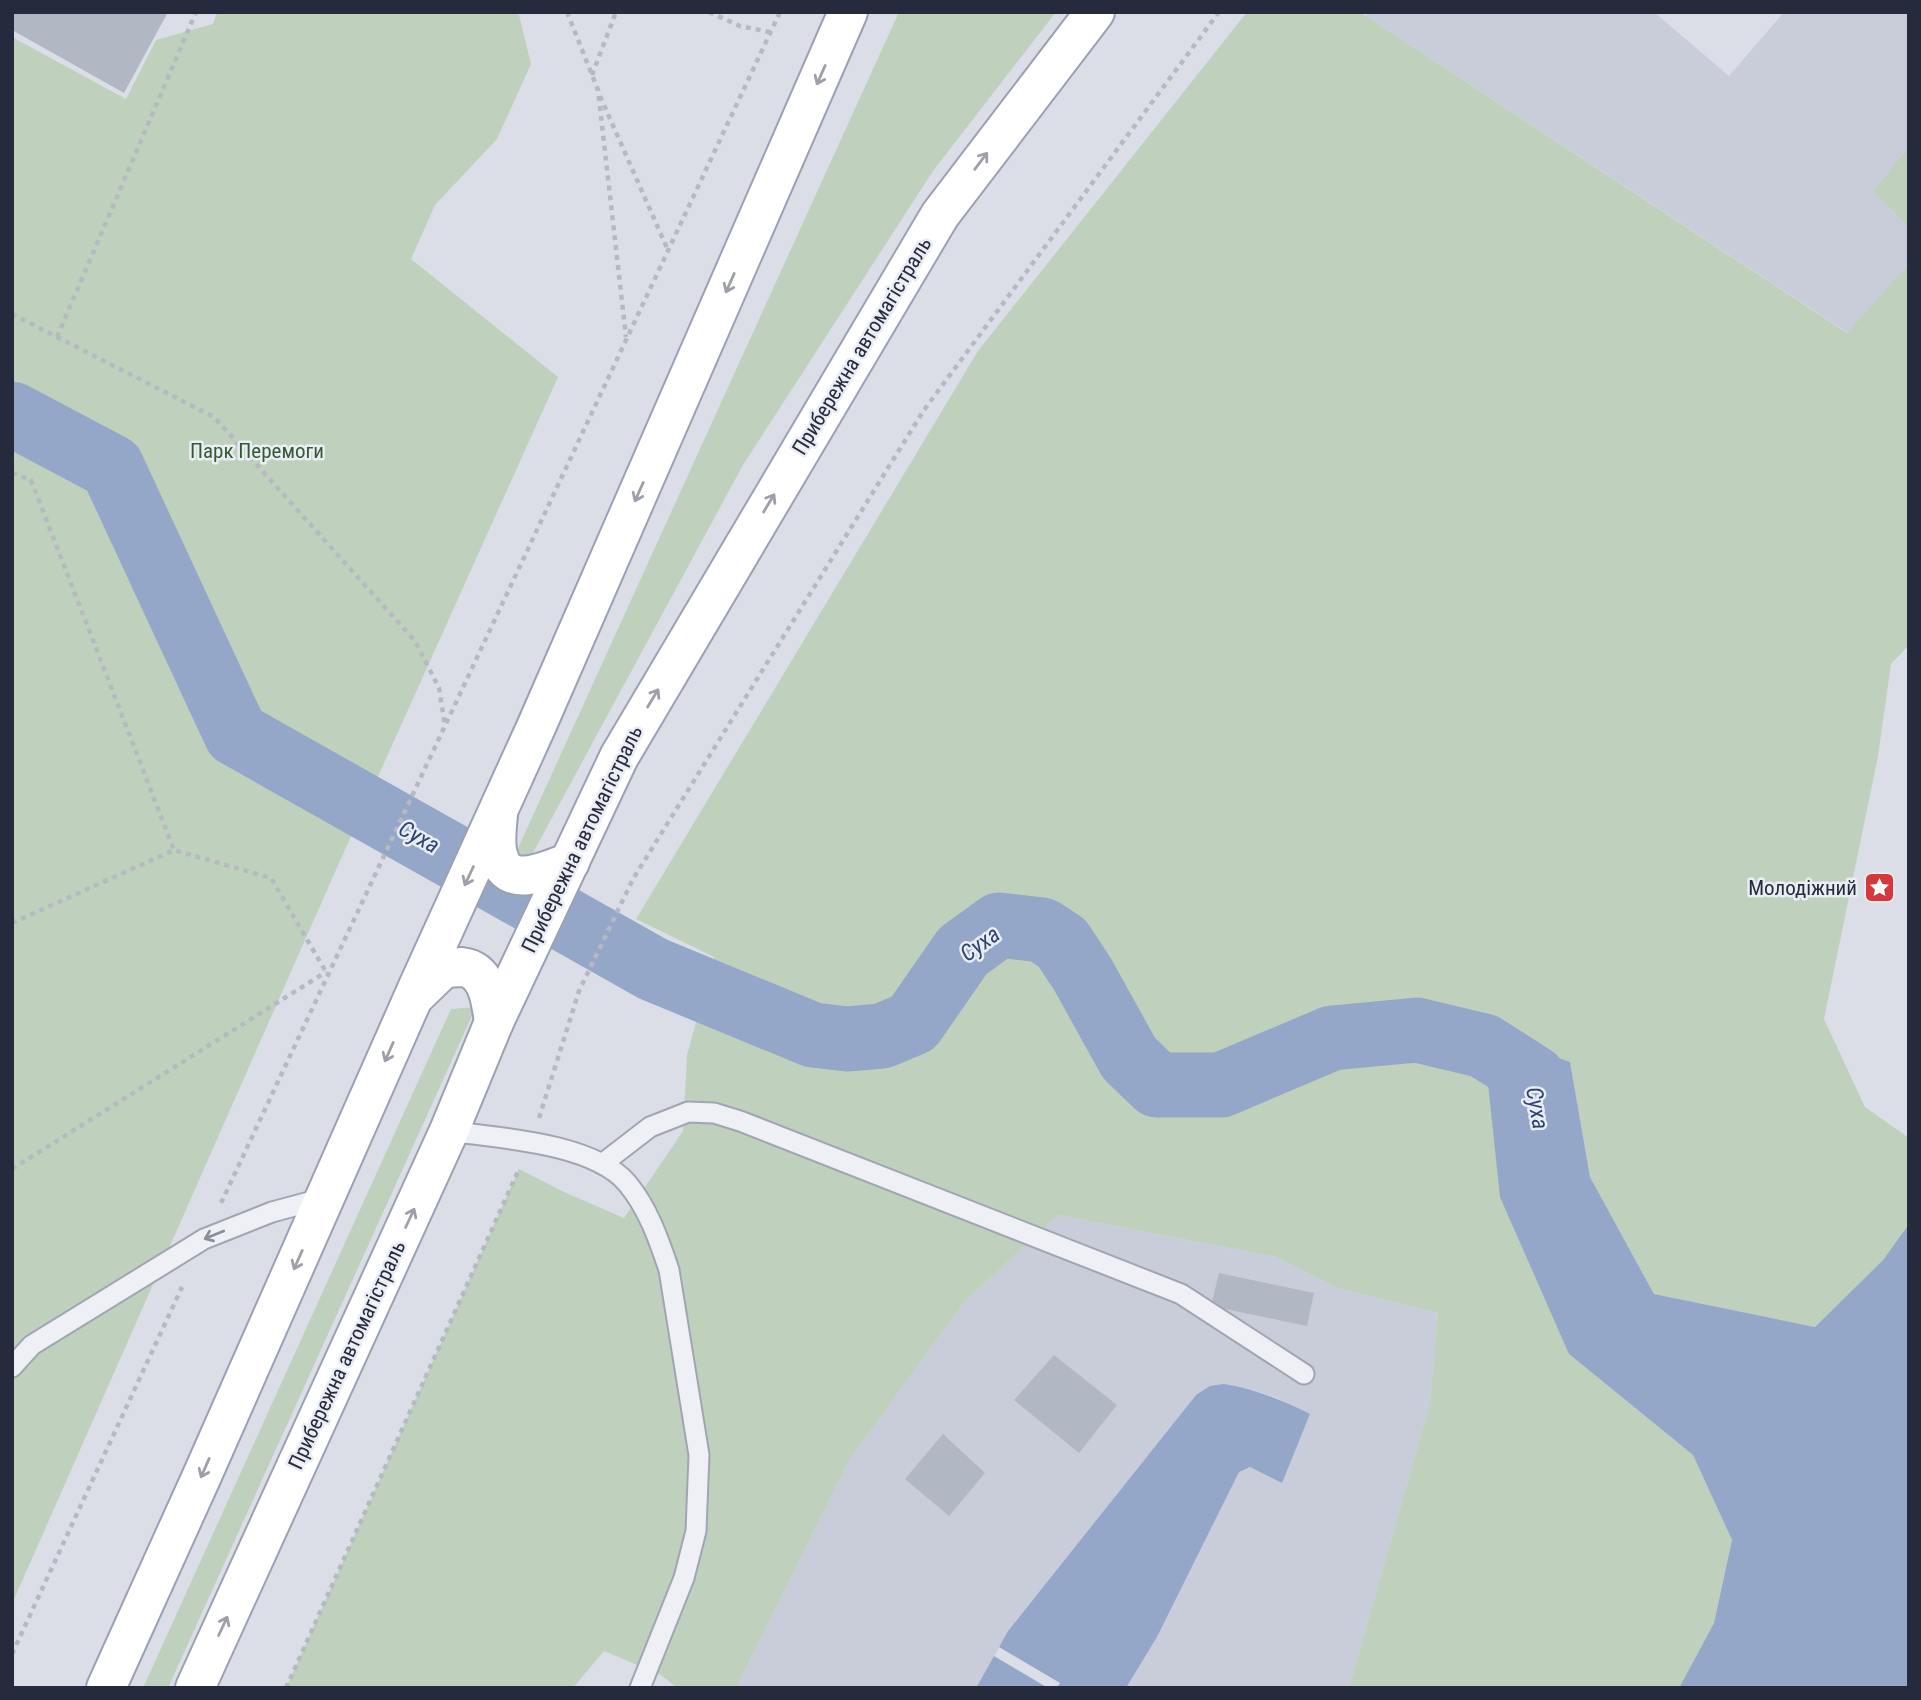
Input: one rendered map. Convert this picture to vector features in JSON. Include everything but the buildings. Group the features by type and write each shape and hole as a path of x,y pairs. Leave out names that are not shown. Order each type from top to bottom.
{"main road":[{"path":"106,1688 537,725 848,12"},
{"name":"Прибережна автомагістраль","path":"195,1688 449,1131 496,1019 619,757 940,215 1095,12"},
{"path":"498,812 498,856 504,869 519,876 533,875 570,862"},
{"path":"415,994 444,968 465,967 482,977 496,1019"}],"lane":[{"path":"602,1164 650,1127 688,1112 713,1113 740,1121 1181,1294 1304,1374"},
{"path":"449,1131 531,1142 574,1152 602,1164 626,1182 647,1214 663,1251 669,1270 699,1455 696,1531 684,1578 640,1688"},
{"path":"12,1367 32,1345 204,1239 272,1212 325,1198"}],"path":[{"path":"57,337 196,12"},
{"path":"567,12 667,249"},
{"path":"592,76 616,12"},
{"path":"709,12 740,26 770,32"},
{"path":"379,868 780,12"},
{"path":"286,1688 531,1142 579,990 634,879 924,410 1219,12"},
{"path":"598,90 626,338"},
{"path":"12,314 214,417 415,641 439,688 445,726"},
{"path":"12,473 31,480 174,850"},
{"path":"12,923 174,850 271,878 329,970 12,1168"}],"shaded area":[{"path":"1368,12 1654,12 1729,76 1784,12 1909,12 1909,146 1873,191 1909,228 1909,263 1848,333 1366,16"},
{"path":"1058,1215 1276,1257 1337,1288 1438,1313 1430,1403 1349,1688 1126,1688 1157,1637 1239,1471 1250,1467 1310,1415 1277,1398 1246,1388 1196,1395 1008,1631 976,1688 736,1688 848,1462 964,1302"}],"green space":[{"name":"Парк Перемоги","path":"217,12 512,12 519,15 531,64 497,139 435,205 411,259 558,377 339,863 12,1604 12,37 126,99 156,40 213,24"},
{"path":"899,12 1056,12 933,171 743,465 527,864 509,868"},
{"path":"1247,12 1359,12 1847,333 1909,263 1909,645 1891,664 1878,756 1824,1019 1865,1107 1909,1138 1909,1224 1883,1260 1815,1327 1654,1294 1590,1177 1570,1063 1569,1354 1693,1455 1732,1540 1714,1623 1679,1688 1349,1688 1430,1403 1438,1313 1337,1288 1276,1257 1058,1215 964,1302 848,1462 736,1688 677,1688 661,1675 604,1651 573,1688 286,1688 519,1169 624,1218 683,1131 687,1055 714,957 636,919 978,351"},
{"path":"1909,146 1909,228 1873,191"},
{"path":"476,1007 168,1688 143,1688 451,1009"}],"water":[{"path":"1493,1035 1570,1062 1590,1177 1654,1294 1815,1327 1883,1260 1909,1224 1909,1688 1679,1688 1714,1623 1732,1540 1693,1455 1569,1354 1500,1197 1484,1046"},
{"path":"1224,1384 1268,1396 1310,1414 1282,1483 1250,1467 1239,1472 1157,1637 1126,1688 976,1688 1008,1631 1196,1395 1210,1386"}],"pier":[{"path":"999,1647 1060,1683 1057,1688 1048,1688 994,1656"}],"waterway":[{"name":"Суха","path":"12,414 112,467 236,734 653,969 813,1035 847,1039 882,1036 913,1023 963,951 999,925 1042,930 1062,943 1129,1058 1157,1085 1221,1085 1332,1038 1417,1030 1484,1046 1534,1078 1538,1106"}],"place":[{"name":"Молодіжний","path":"1880,888"}]}
